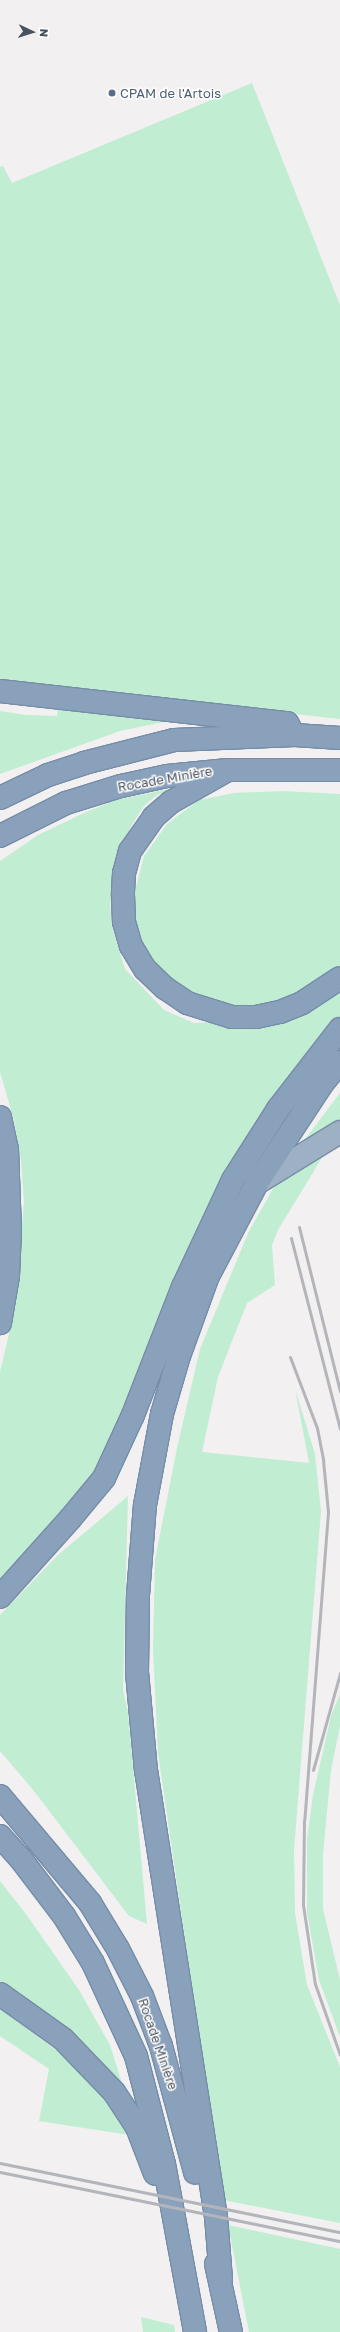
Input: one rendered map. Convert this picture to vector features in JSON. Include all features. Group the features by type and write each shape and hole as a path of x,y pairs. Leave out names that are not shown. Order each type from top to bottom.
{"highway":[{"path":"0,692 286,723 295,735"},
{"path":"0,798 48,775 129,750 174,740 295,735 340,738"},
{"path":"228,770 160,812 142,831 130,851 124,873 123,895 124,922 131,946 145,969 164,988 188,1003 232,1017 256,1018 280,1012 302,1003 340,978"},
{"name":"Rocade Minière","path":"0,836 46,812 121,786 198,771 340,770"},
{"path":"0,1596 70,1519 104,1478 133,1415 183,1287 233,1180 278,1109 340,1029"},
{"path":"221,2279 216,2217 146,1771 137,1672 138,1595 145,1505 164,1407 208,1276 257,1183 322,1084 340,1062"},
{"path":"0,1118 7,1149 10,1230 8,1276 0,1323"},
{"path":"257,1183 340,1132"},
{"name":"Rocade Minière","path":"1,1797 90,1903 118,1949 142,1996 175,2091 207,2231 221,2279 231,2332"},
{"name":"Rocade Minière","path":"0,1836 20,1858 64,1916 93,1963 113,2001 136,2056 152,2110 195,2332"},
{"path":"0,1994 63,2039 114,2092 137,2126 179,2249"}],"green space":[{"path":"252,83 340,305 340,719 0,681 0,167 3,166 12,183"},
{"path":"58,708 178,719 120,731 0,774 0,711 26,715 57,716"},
{"path":"174,788 157,795 144,806 131,826 115,868 110,905 112,927 125,969 164,1010 194,1023 216,1022 340,987 340,1017 254,1132 102,1466 0,1584 0,1372 16,1304 24,1202 21,1161 14,1120 0,1072 0,861 38,835 86,812 116,800"},
{"path":"283,791 340,794 340,966 317,983 280,1001 237,1010 200,1000 171,981 152,960 134,923 135,891 144,856 167,824 199,800 234,793"},
{"path":"340,1093 340,1128 278,1230 272,1245 275,1285 247,1303 218,1377 202,1452 309,1463 295,1389 315,1454 321,1511 294,1850 295,1913 307,1985 340,2067 340,2223 223,2200 158,1753 153,1649 155,1560 177,1448 200,1349 249,1231 290,1159"},
{"path":"128,1496 123,1690 128,1712 147,1924 129,1916 34,1791 0,1751 0,1615 58,1555"},
{"path":"340,1694 340,1726 331,1770 323,1854 323,1909 340,1980 340,2037 319,1980 307,1912 307,1839 313,1795 331,1716"},
{"path":"0,1881 26,1914 79,1990 110,2045 128,2102 46,2020 0,1983"},
{"path":"0,2009 60,2053 103,2092 129,2135 39,2121 49,2069 0,2036"},
{"path":"228,2225 340,2249 340,2332 249,2332"},
{"path":"141,2317 174,2325 175,2332 143,2332"}],"railway":[{"path":"299,1227 340,1392"},
{"path":"291,1238 340,1429"},
{"path":"290,1357 317,1428 323,1460 328,1512 304,1821 303,1905 315,1984 340,2055"},
{"path":"313,1770 340,1673"},
{"path":"0,2163 340,2232"},
{"path":"0,2172 340,2241"}],"place":[{"name":"CPAM de l'Artois","path":"112,93"}]}
